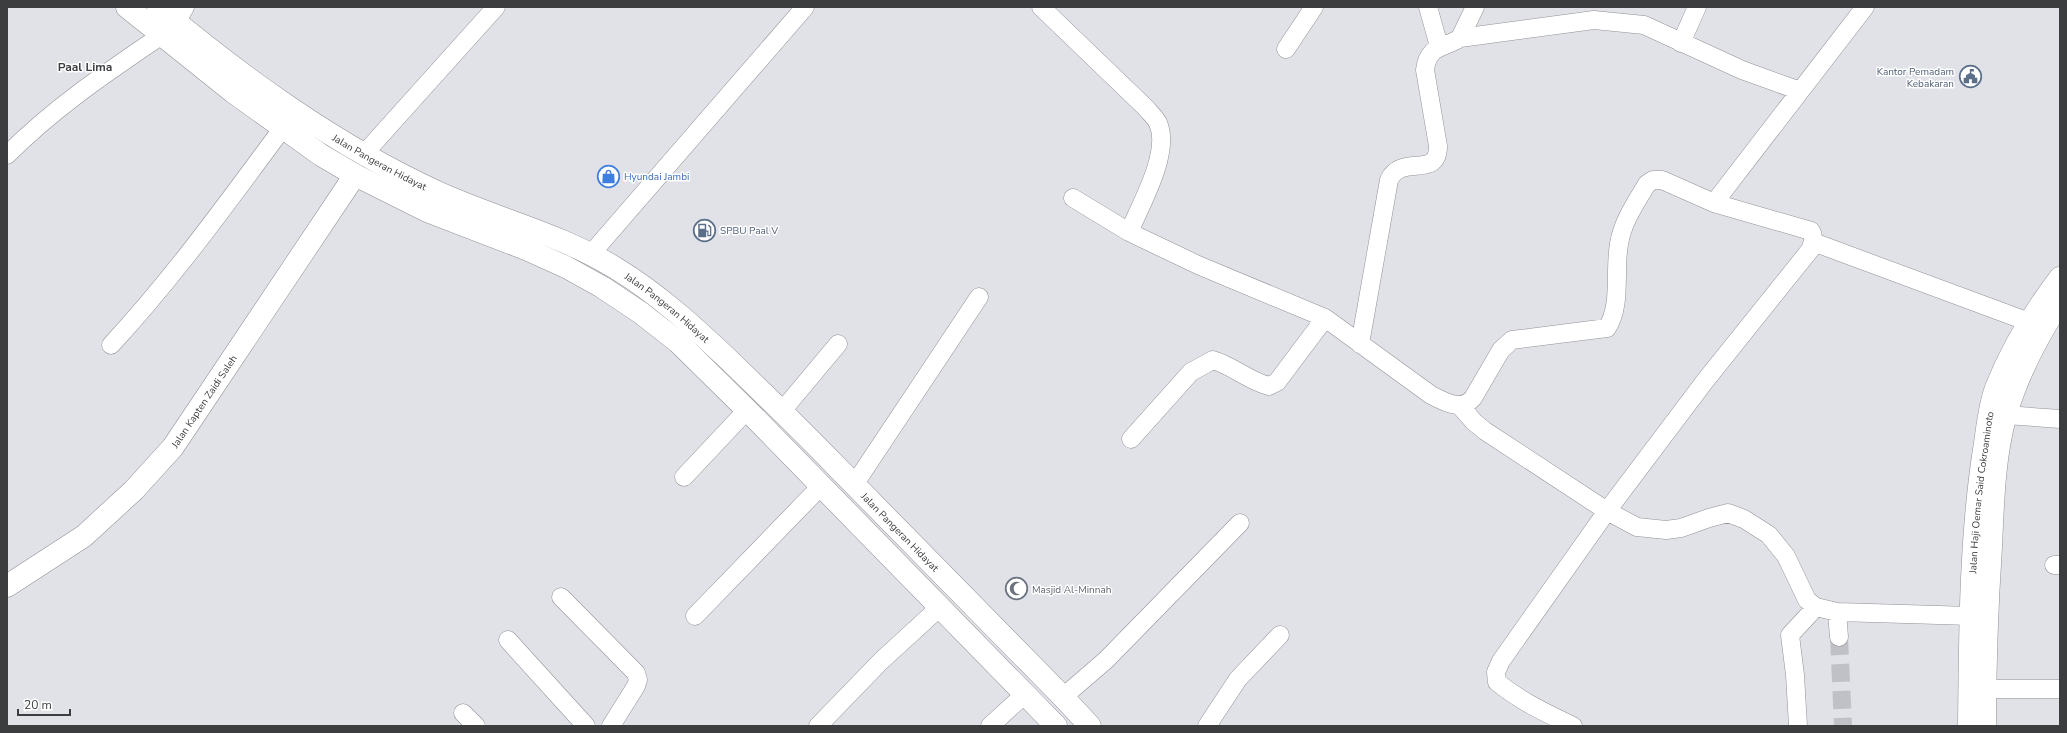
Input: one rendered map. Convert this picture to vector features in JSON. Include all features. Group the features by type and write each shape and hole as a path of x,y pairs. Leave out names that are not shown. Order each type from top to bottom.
{"main road":[{"name":"Jalan Pangeran Hidayat","path":"127,7 174,22 244,75 330,135 359,165 427,211 526,249 566,267 602,287 641,313 678,342 822,485 1056,726"},
{"name":"Jalan Pangeran Hidayat","path":"158,7 282,129 359,165 531,228 590,254 617,268 656,295 692,326 782,411 1063,696 1090,726"},
{"name":"Jalan Kapten Zaidi Saleh","path":"7,586 84,536 134,490 172,447 359,165"},
{"path":"602,287 617,268"},
{"name":"Jalan Haji Oemar Said Cokroaminoto","path":"1985,726 1977,689 1972,616 1976,512 1989,415 1996,389 2010,354 2029,322 2060,278"},
{"name":"Jalan Haji Oemar Said Cokroaminoto","path":"1969,726 1977,689 1992,514 1999,449 2006,415 2018,380 2036,342 2060,302"},
{"path":"678,342 692,326"},
{"path":"941,606 958,591"}],"street":[{"path":"590,254 805,7"},
{"path":"1041,7 1146,108 1158,122 1161,135 1155,174 1129,232"},
{"path":"1286,48 1314,7"},
{"path":"1428,7 1439,46"},
{"path":"1460,38 1475,7"},
{"path":"1681,43 1697,7"},
{"path":"1714,203 1865,7"},
{"path":"359,165 496,8"},
{"path":"1360,344 1389,180 1393,172 1398,169 1428,164 1436,159 1438,154 1438,146 1425,70 1426,62 1430,54 1439,46 1460,38 1594,20 1644,25 1742,70 1800,91"},
{"path":"7,155 31,131 70,98 174,22"},
{"path":"111,345 144,310 203,237 282,129"},
{"path":"1073,198 1129,232 1198,265 1325,318 1431,395 1448,404 1460,406 1467,404 1473,398 1501,350 1512,340 1607,328 1614,313 1619,244 1626,222 1647,184 1654,180 1662,180 1714,203 1810,231 1814,236 1814,242 1810,250 1705,381 1607,511 1501,661 1496,672 1497,682 1508,692 1573,726"},
{"path":"1814,242 2029,322"},
{"path":"854,485 979,297"},
{"path":"1131,439 1190,372 1213,360 1224,363 1260,384 1270,386 1277,382 1325,318"},
{"path":"782,411 838,344"},
{"path":"1460,406 1474,422 1485,431 1607,511 1637,527 1666,530 1680,528 1709,518 1728,514 1744,519 1769,535 1786,556 1808,600 1816,607 1837,612 1972,616"},
{"path":"684,477 746,410"},
{"path":"2006,415 2060,419"},
{"path":"695,616 822,485"},
{"path":"1063,696 1106,660 1240,523"},
{"path":"562,598 636,673 638,680 636,686 611,726"},
{"path":"818,726 881,661 941,606"},
{"path":"1798,726 1795,675 1790,635 1816,607"},
{"path":"1837,612 1838,637"},
{"path":"1207,726 1238,680 1280,635"},
{"path":"508,640 586,726"},
{"path":"1977,689 2060,689"},
{"path":"990,726 1025,694"},
{"path":"463,712 476,726"}],"tunnel":[{"path":"1839,637 1843,726"}],"place":[{"name":"Kantor Pemadam Kebakaran","path":"1970,77"},
{"name":"Hyundai Jambi","path":"609,176"},
{"name":"SPBU Paal V","path":"704,230"},
{"name":"Masjid Al-Minnah","path":"1017,589"}],"district":[{"name":"Paal Lima","path":"85,67"}]}
